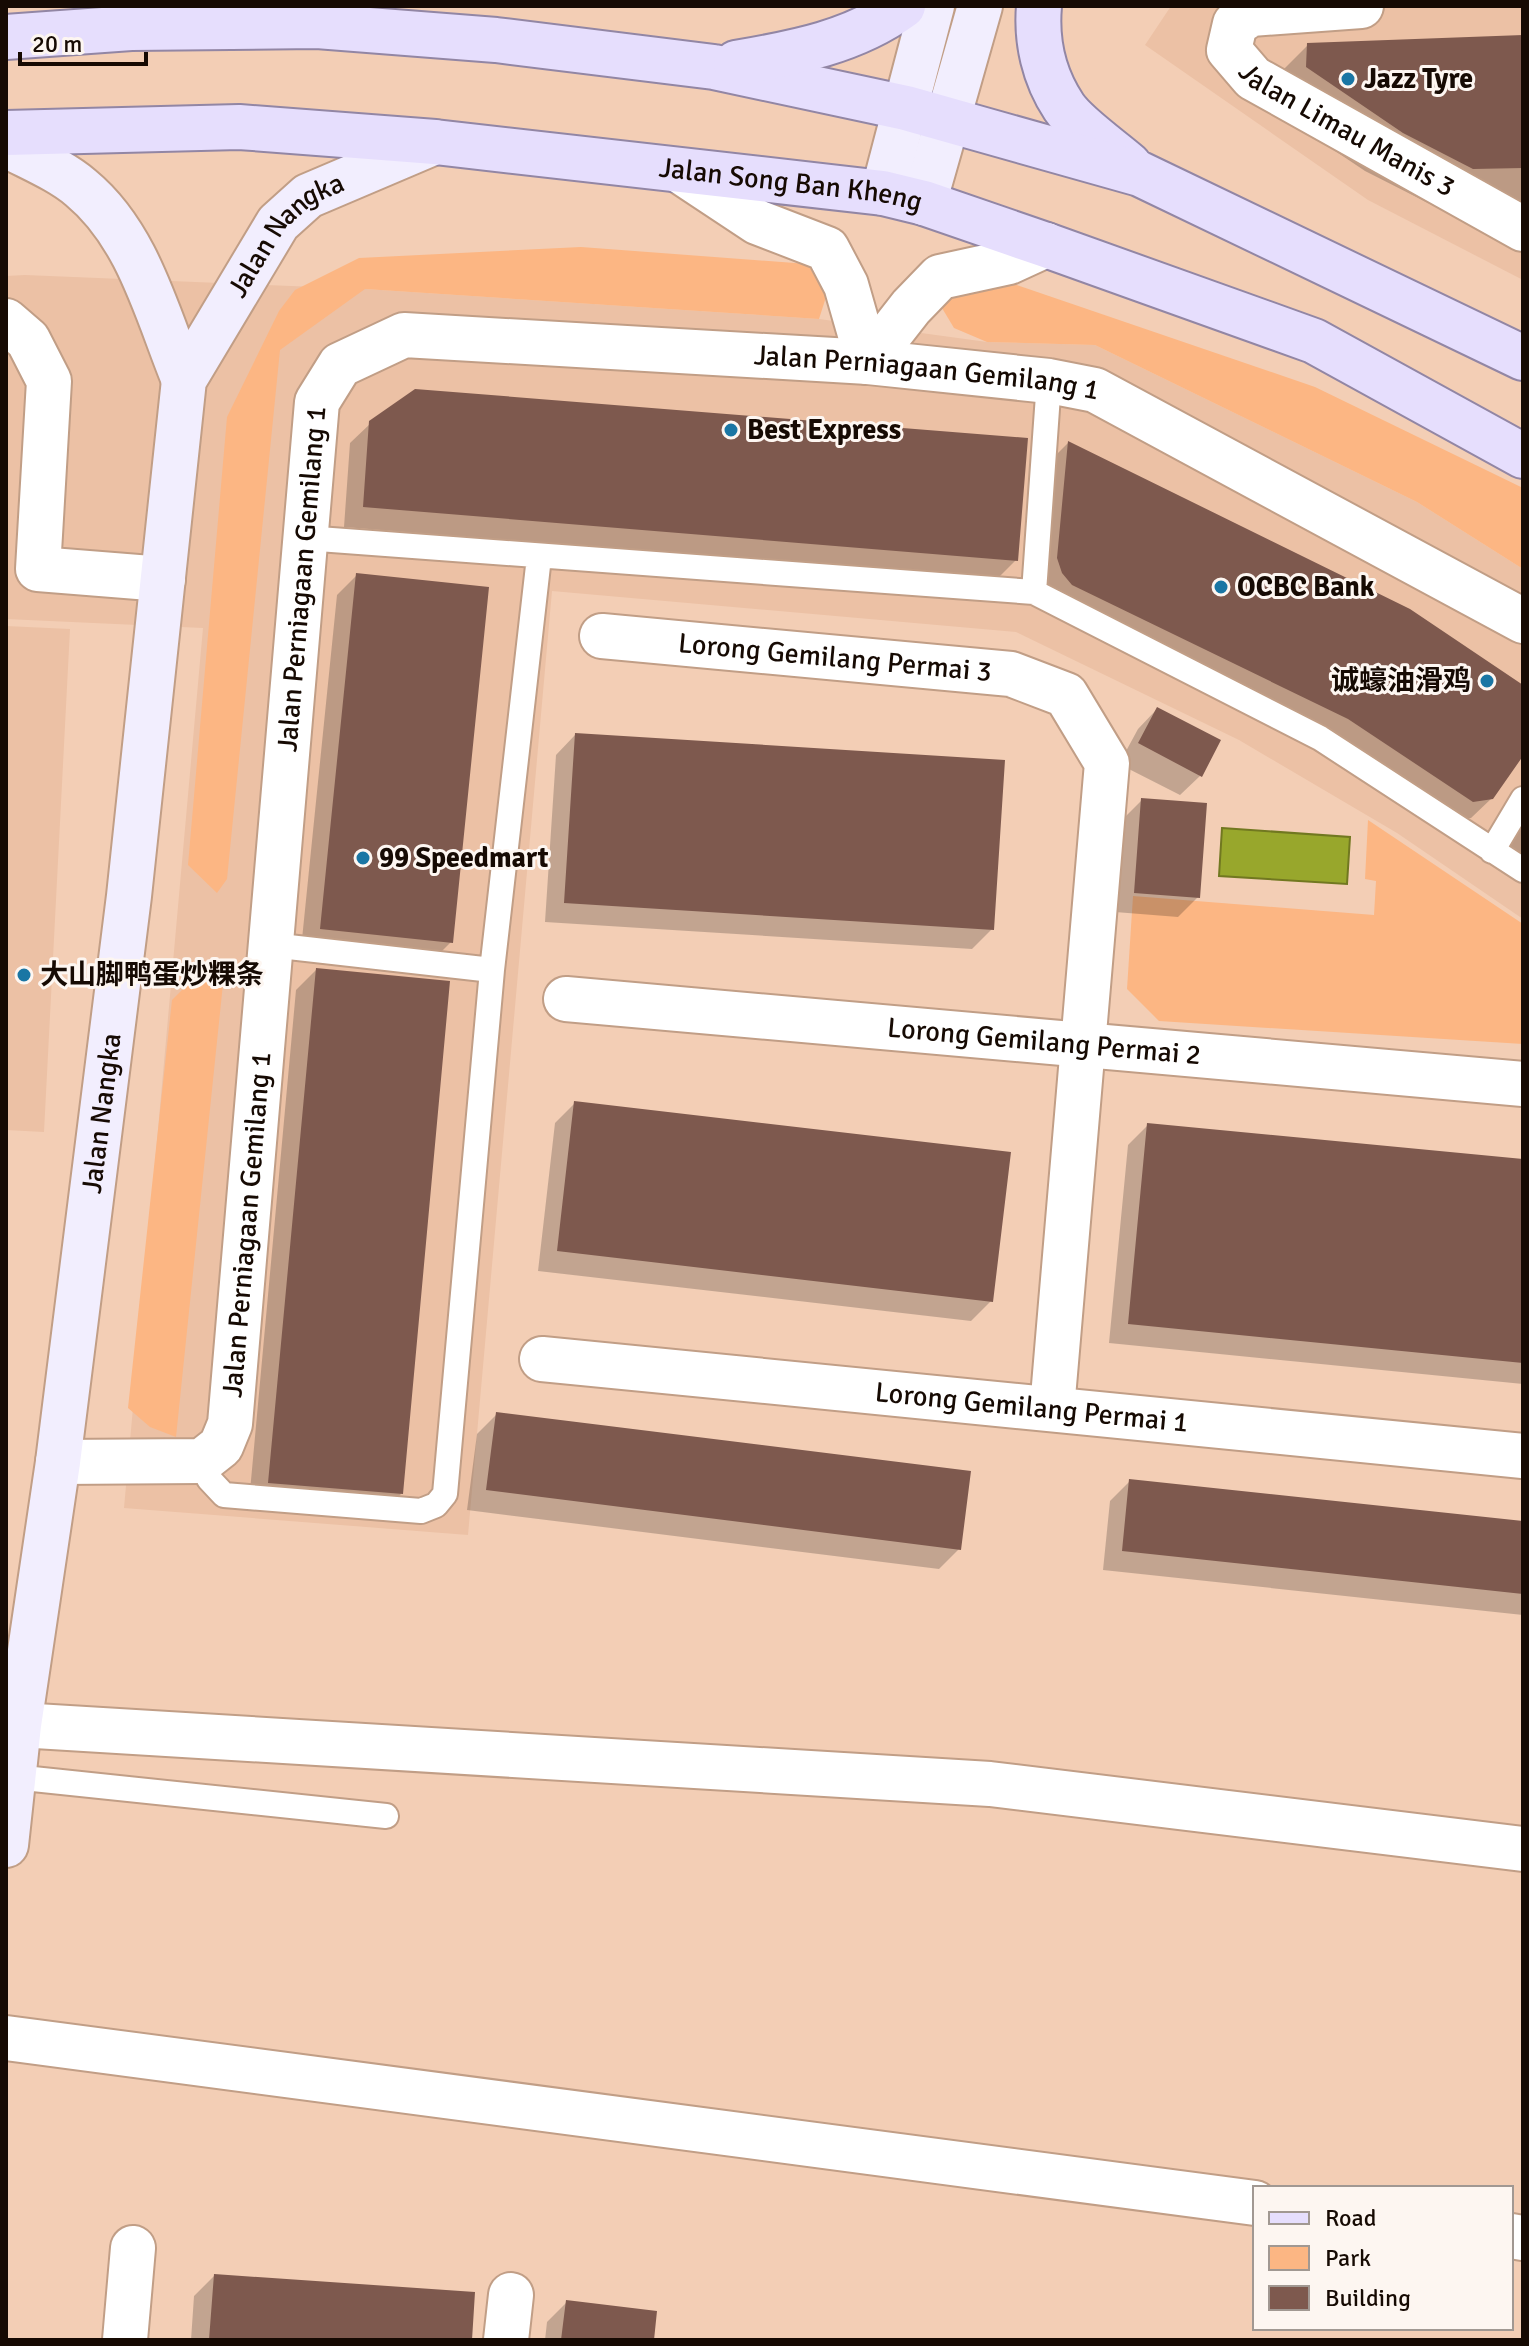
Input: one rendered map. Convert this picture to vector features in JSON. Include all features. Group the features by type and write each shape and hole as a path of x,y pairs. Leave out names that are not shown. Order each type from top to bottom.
{"main road":[{"path":"714,67 808,50 880,23 903,6"},
{"path":"1039,6 1037,27 1046,72 1065,109 1140,174"},
{"path":"6,37 131,28 317,26 496,40 714,67 906,108 1140,174 1523,358"},
{"name":"Jalan Song Ban Kheng","path":"6,133 239,127 435,142 904,198 1314,341 1523,456"}],"street":[{"path":"904,198 906,108 932,6"},
{"path":"904,198 948,120 980,6"},
{"name":"Jalan Limau Manis 3","path":"1361,6 1251,14 1235,24 1229,50 1253,78 1504,206 1523,229"},
{"name":"Jalan Nangka","path":"6,1845 19,1725 58,1462 129,896 184,380 278,223 308,196 435,142"},
{"name":"Jalan Nangka","path":"6,145 79,186 109,215 130,246 184,380"},
{"path":"680,171 757,222 827,249 846,285 868,362"},
{"path":"868,362 911,307 940,277 1009,262 1046,245"},
{"path":"6,321 28,340 49,381 38,569 163,579"},
{"name":"Jalan Perniagaan Gemilang 1","path":"202,1461 221,1446 230,1424 317,402 340,365 404,335 868,362 1049,381 1095,390 1523,621"},
{"name":"Lorong Gemilang Permai 3","path":"602,636 1011,674 1066,695 1107,763 1084,1045"},
{"name":"Lorong Gemilang Permai 2","path":"566,999 1523,1084"},
{"path":"1052,1409 1084,1045"},
{"name":"Lorong Gemilang Permai 1","path":"542,1359 1523,1456"},
{"path":"58,1462 202,1461"},
{"path":"19,1725 990,1784 1523,1849"},
{"path":"6,2038 1253,2203"},
{"path":"125,2340 133,2248"},
{"path":"506,2340 511,2295"}],"lane":[{"path":"1034,592 1049,381"},
{"path":"305,538 1034,592 1320,738 1523,870"},
{"path":"202,1461 209,1479 224,1495 421,1511 436,1505 445,1494 492,970 539,557"},
{"path":"1492,851 1523,799"},
{"path":"271,945 492,970"},
{"path":"14,1777 386,1816"}],"shaded area":[{"path":"1171,6 1523,6 1523,280 1368,200 1145,45"},
{"path":"6,276 365,289 819,319 987,342 1095,345 1417,502 1523,569 1523,919 1397,833 1239,740 1016,632 552,591 468,1535 124,1508 203,628 6,619"},
{"path":"6,626 70,629 44,1132 6,1130"},
{"path":"1222,828 1350,837 1347,884 1219,876"}],"green space":[{"path":"581,247 808,264 826,297 819,319 365,289 280,350 227,879 217,893 188,865 227,417 279,311 295,290 359,258"},
{"path":"1008,282 1315,387 1523,488 1523,569 1417,502 1095,345 987,342 954,328 942,308 948,295"},
{"path":"1368,820 1523,924 1523,1044 1159,1021 1127,989 1133,896 1374,915 1376,881 1365,879"},
{"path":"204,968 224,974 176,1437 150,1427 128,1408 172,1000"}],"building":[{"path":"1523,35 1523,168 1473,169 1403,133 1306,67 1307,43"},
{"path":"415,389 1028,438 1018,561 363,507 369,421"},
{"path":"1068,441 1410,609 1523,685 1523,756 1493,799 1473,802 1348,719 1072,585 1062,573 1057,558"},
{"path":"356,573 489,587 453,943 320,929"},
{"path":"1157,707 1221,740 1202,777 1138,743"},
{"path":"575,733 1005,760 994,930 564,903"},
{"path":"1141,798 1207,803 1200,898 1134,893"},
{"path":"316,968 450,981 403,1494 268,1483"},
{"path":"574,1101 1011,1152 993,1302 557,1251"},
{"path":"1147,1123 1523,1159 1523,1363 1128,1324"},
{"path":"496,1412 971,1471 961,1550 486,1490"},
{"path":"1129,1479 1523,1521 1523,1594 1122,1551"},
{"path":"214,2274 475,2292 472,2340 209,2340"},
{"path":"566,2300 657,2311 654,2340 561,2340"}],"place":[{"name":"Jazz Tyre","path":"1348,79"},
{"name":"Best Express","path":"731,430"},
{"name":"OCBC Bank","path":"1221,587"},
{"name":"诚蠔油滑鸡","path":"1487,681"},
{"name":"99 Speedmart","path":"363,858"},
{"name":"大山脚鸭蛋炒粿条","path":"24,975"}]}
